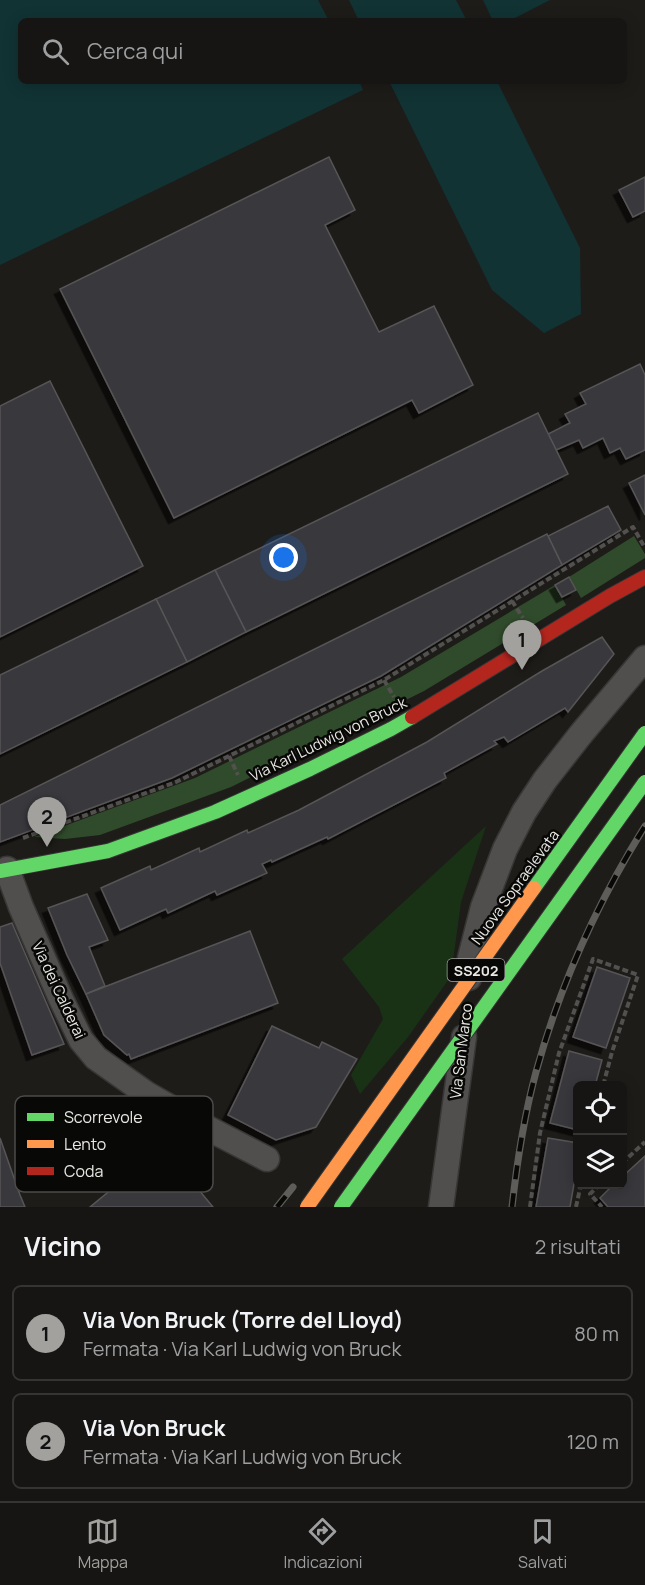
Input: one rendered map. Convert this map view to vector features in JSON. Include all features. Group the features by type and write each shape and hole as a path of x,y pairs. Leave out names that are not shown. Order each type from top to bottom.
{"main road":[{"name":"Via Karl Ludwig von Bruck","path":"4,870 108,850 215,812 310,769 391,729 645,577"},
{"name":"Nuova Sopraelevata","path":"307,1207 645,733"},
{"name":"SS202","path":"341,1207 645,782"}],"street":[{"name":"Via San Marco","path":"441,1207 466,1022 470,958 483,907 505,849 524,812 545,780 581,734 645,658"},
{"name":"Via dei Calderai","path":"4,870 81,1040 96,1058 151,1096"},
{"name":"Via dei Calderai","path":"213,1130 267,1159"}],"path":[{"path":"22,838 176,782 384,680 633,527 645,548"},
{"path":"384,680 395,699"},
{"path":"530,1207 540,1133 559,1053 593,959 638,975 604,1081"},
{"path":"627,1158 645,1142"},
{"path":"576,1207 580,1189"},
{"path":"596,1189 590,1194 602,1207"}],"green space":[{"path":"634,536 645,558 581,598 569,577"},
{"path":"555,585 566,605 424,691 231,787 100,835 65,839 34,837 195,778 401,677"},
{"path":"486,826 461,902 451,976 408,1037 360,1094 351,1075 383,1019 379,1007 342,959"}],"water":[{"path":"0,0 318,0 327,18 18,18 18,84 360,84 363,90 0,265"},
{"path":"349,0 456,0 465,18 358,18"},
{"path":"483,0 550,0 515,18 492,18"},
{"path":"390,84 498,84 580,248 581,314 544,333 492,290"}],"building":[{"path":"329,157 355,210 325,225 379,332 434,306 473,385 419,413 412,400 174,518 60,289"},
{"path":"645,177 645,211 633,217 619,190"},
{"path":"640,364 645,375 645,450 626,459 620,448 610,453 603,438 583,448 579,440 556,450 548,434 570,423 565,414 586,404 580,393"},
{"path":"50,381 143,566 0,637 0,406"},
{"path":"538,413 568,474 246,632 215,570"},
{"path":"645,475 645,515 629,483"},
{"path":"608,506 621,530 562,565 548,536"},
{"path":"547,534 562,565 381,676 172,778 0,842 0,805"},
{"path":"215,570 246,632 187,662 156,599"},
{"path":"569,577 576,590 562,597 555,585"},
{"path":"156,599 187,662 0,754 0,675"},
{"path":"602,637 614,654 568,712 565,708 508,742 504,737 494,741 497,744 444,773 446,778 328,839 327,837 272,862 271,860 262,864 267,873 217,895 215,891 168,913 166,909 120,930 101,888 150,866 151,870 199,848 200,852 247,830 248,833 299,810 427,742"},
{"path":"87,894 108,940 89,947 105,986 86,994 48,908"},
{"path":"12,923 64,1044 32,1055 0,963 0,927"},
{"path":"250,931 278,1003 131,1059 129,1054 127,1055 104,1035 86,994"},
{"path":"597,967 630,978 606,1048 573,1037"},
{"path":"272,1026 319,1048 322,1042 357,1059 316,1127 276,1140 228,1115"},
{"path":"569,1051 602,1060 596,1081 573,1081 573,1129 550,1123"},
{"path":"0,1138 15,1181 15,1192 19,1192 25,1207 0,1207"},
{"path":"548,1138 573,1142 573,1189 570,1207 536,1207"},
{"path":"645,1156 645,1206 608,1207 600,1198 609,1189 627,1189 627,1172"},
{"path":"108,1192 200,1192 213,1207 90,1207"}],"railway":[{"path":"512,1207 528,1105 556,1008 596,915 645,826"},
{"path":"277,1207 293,1187"}],"traffic: fast":[{"path":"0,871 108,851 215,812 310,769 412,717"},
{"path":"534,888 645,733"},
{"path":"341,1207 645,782"}],"traffic: jam":[{"path":"412,717 645,577"}],"traffic: slow":[{"path":"307,1207 534,888"}],"place":[{"name":"Via Von Bruck (Torre del Lloyd)","path":"522,670"},
{"name":"Via Von Bruck","path":"47,847"}]}
